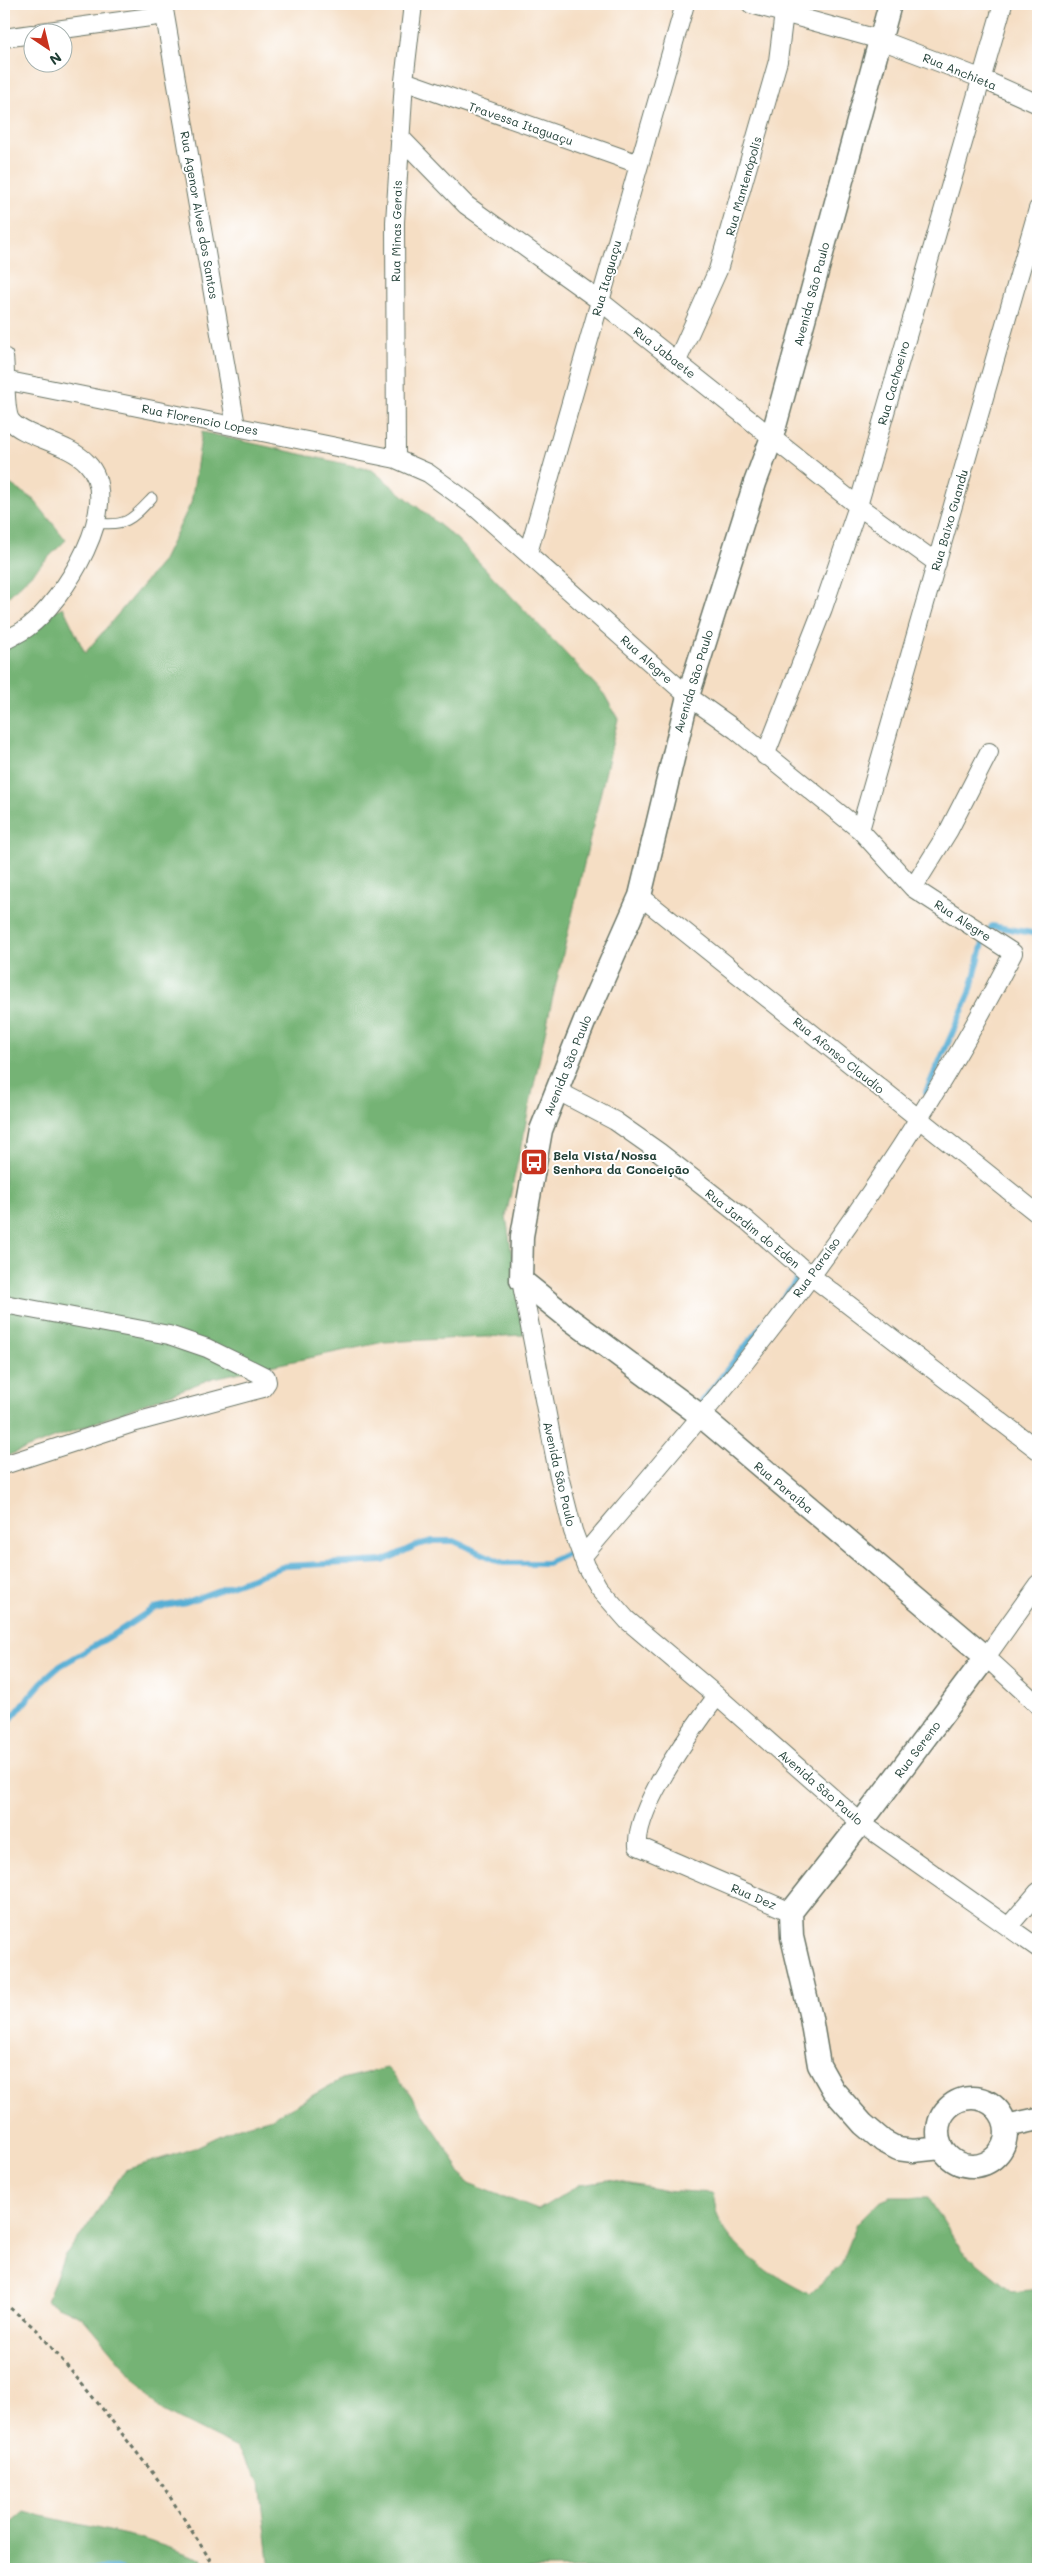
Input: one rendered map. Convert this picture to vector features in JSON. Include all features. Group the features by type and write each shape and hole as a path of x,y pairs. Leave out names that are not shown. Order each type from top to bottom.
{"street":[{"name":"Rua Minas Gerais","path":"396,459 395,222 404,81 413,4"},
{"name":"Rua Itaguaçu","path":"528,553 685,4"},
{"name":"Rua Anchieta","path":"751,4 785,9 881,40 980,78 1038,104"},
{"name":"Avenida São Paulo","path":"890,4 772,437 755,483 688,696 640,896 556,1090 541,1130 532,1171 522,1236 521,1280 558,1472 573,1531 582,1557 598,1587 627,1620 717,1696 861,1823 1038,1948"},
{"name":"Rua Cachoeiro","path":"765,756 823,608 858,506 980,78 1003,4"},
{"path":"72,26 164,9"},
{"name":"Rua Agenor Alves dos Santos","path":"164,9 236,426"},
{"name":"Rua Mantenópolis","path":"677,361 718,270 778,61 785,9"},
{"path":"4,38 22,35"},
{"name":"Travessa Itaguaçu","path":"404,81 639,164"},
{"name":"Rua Jabaete","path":"400,136 466,205 600,301 858,506 937,563"},
{"name":"Rua Baixo Guandu","path":"860,830 1038,210"},
{"path":"4,357 6,409 12,422 30,433 72,451 87,462 94,472 101,495 97,523 90,542 49,606 28,627 4,641"},
{"name":"Rua Florencio Lopes","path":"5,381 396,459"},
{"name":"Rua Alegre","path":"396,459 428,473 475,507 688,696 736,730 765,756 860,830 914,888 1013,953"},
{"path":"914,888 953,822 989,752"},
{"name":"Rua Afonso Claudio","path":"640,896 1038,1214"},
{"name":"Rua Paraíso","path":"582,1557 701,1416 811,1276 919,1119 984,1009 1013,953"},
{"name":"Rua Jardim do Eden","path":"556,1090 615,1122 658,1152 746,1220 811,1276 1038,1450"},
{"name":"Rua Paraíba","path":"521,1280 570,1320 701,1416 986,1657 1038,1705"},
{"path":"4,1304 170,1335 206,1348 266,1378 267,1382 263,1388 136,1422 4,1465"},
{"name":"Rua Sereno","path":"791,1912 861,1823 986,1657 1038,1584"},
{"name":"Rua Dez","path":"717,1696 679,1748 664,1775 649,1806 638,1846 791,1912 792,1938 811,2018 819,2065 833,2090 863,2124 883,2141 898,2149 913,2151 941,2148"},
{"path":"1009,1926 1038,1892"},
{"path":"981,2098 990,2102 1003,2116 1006,2126 1004,2145 992,2160 983,2165 964,2166 954,2162 941,2148 938,2129 940,2119 945,2111 961,2100 981,2098"},
{"path":"1006,2126 1038,2119"}],"lane":[{"path":"97,523 116,525 125,522 133,518 152,498"}],"path":[{"path":"4,2303 37,2330 101,2407 163,2486 216,2569"}],"green space":[{"path":"202,432 372,470 458,540 604,694 618,719 551,1005 506,1216 524,1335 384,1342 213,1378 4,1457 4,633 63,607 85,653 162,562 191,503"},
{"path":"4,480 34,500 66,540 4,601"},
{"path":"387,2068 406,2088 442,2141 466,2182 538,2210 581,2184 608,2180 663,2190 713,2193 719,2219 735,2243 770,2272 809,2294 841,2265 857,2224 879,2202 891,2197 928,2197 961,2250 1013,2292 1038,2289 1038,2569 270,2569 260,2482 237,2448 161,2410 82,2317 47,2301 64,2256 82,2234 125,2170 192,2149 236,2128 272,2118 342,2079"},
{"path":"24,2512 140,2538 202,2559 201,2569 4,2569 4,2529"}],"waterway":[{"path":"926,1092 970,993 983,943 992,926 1038,934"},
{"path":"701,1403 804,1271"},
{"path":"4,1727 42,1682 60,1666 154,1608 186,1602 285,1566 383,1561 417,1545 433,1541 454,1541 503,1563 547,1563 578,1549"},
{"path":"78,2569 120,2569"}],"place":[{"name":"Bela Vista/Nossa Senhora da Conceição","path":"534,1162"}]}
